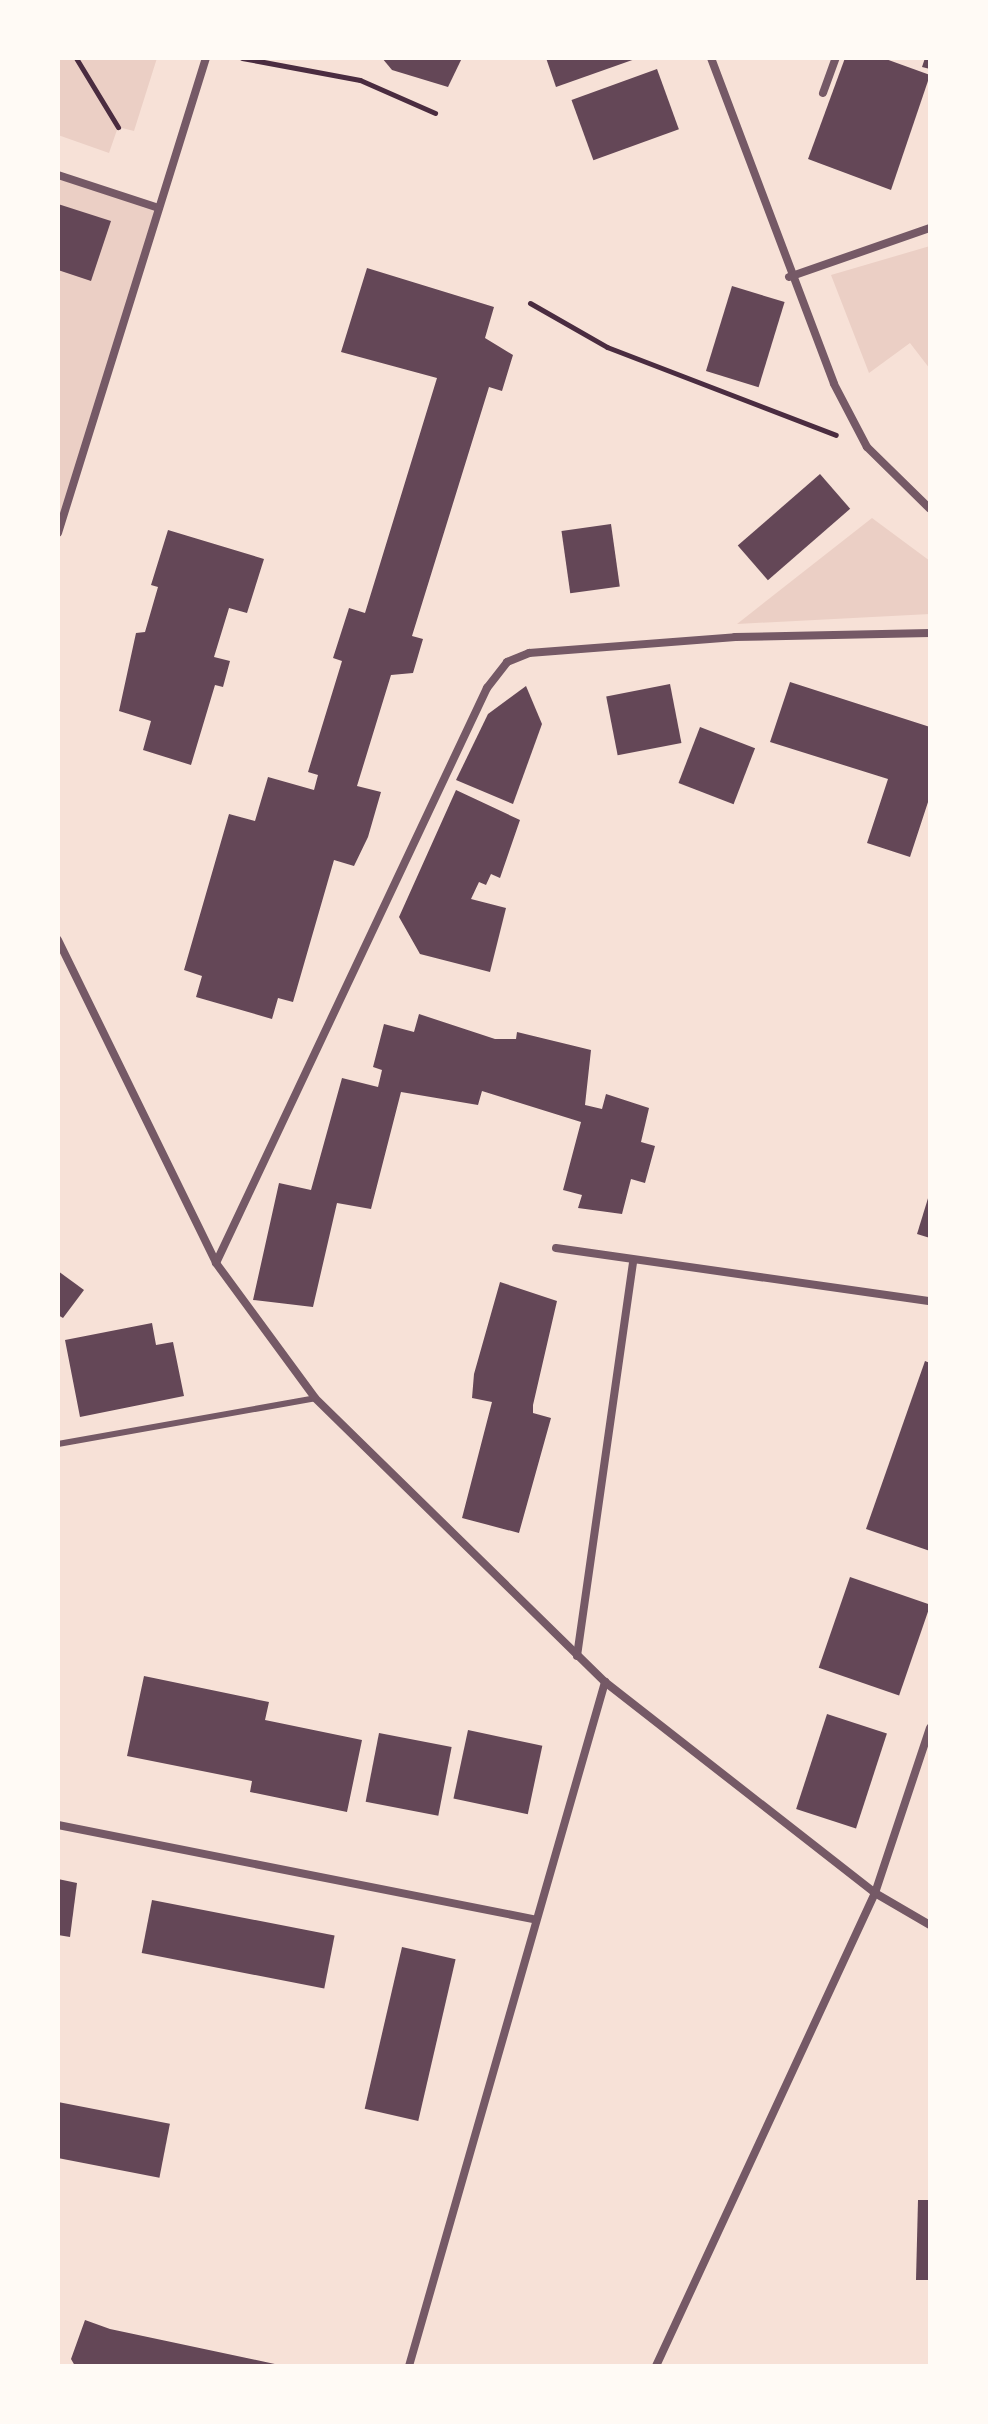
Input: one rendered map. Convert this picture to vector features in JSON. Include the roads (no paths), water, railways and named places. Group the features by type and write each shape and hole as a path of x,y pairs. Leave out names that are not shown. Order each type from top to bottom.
{"street":[{"path":"58,533 206,58"},
{"path":"711,58 789,277 867,447 930,509"},
{"path":"823,93 836,58"},
{"path":"58,175 159,208"},
{"path":"789,277 930,228"},
{"path":"216,1263 487,688 507,662 529,653 735,637 930,633"},
{"path":"58,940 216,1263 315,1398 605,1682 875,1893 930,1925"},
{"path":"556,1248 633,1262 930,1301"},
{"path":"577,1656 633,1262"},
{"path":"409,2366 605,1682"},
{"path":"656,2366 875,1893 930,1728"},
{"path":"58,1825 536,1920"}],"lane":[{"path":"58,1444 315,1398"}]}
